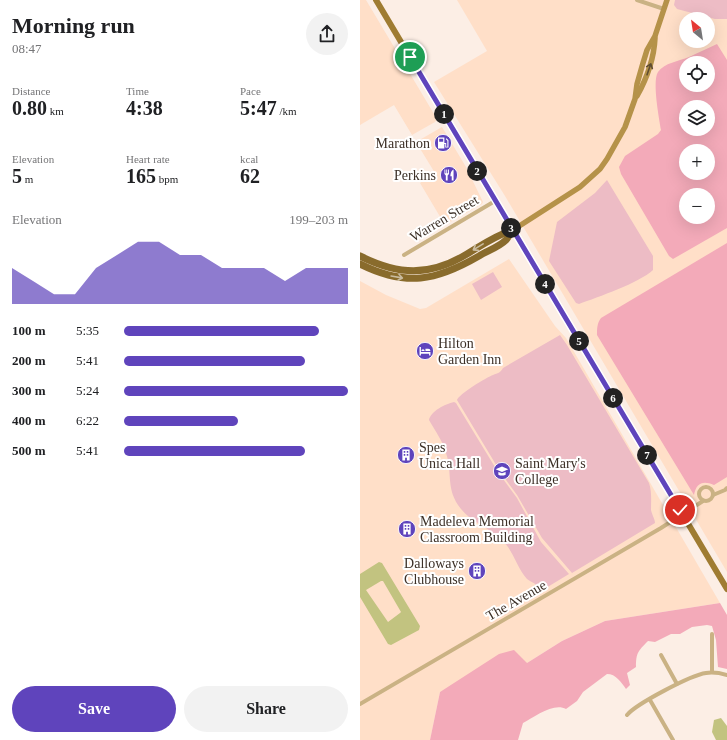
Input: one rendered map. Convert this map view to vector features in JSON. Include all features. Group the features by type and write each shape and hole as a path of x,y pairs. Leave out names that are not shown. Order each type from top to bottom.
{"highway":[{"path":"360,256 387,268 407,271 426,270 447,265 501,233 513,230"},
{"path":"360,264 377,272 396,277 415,278 436,276 456,269 506,241 513,230"}],"main road":[{"path":"376,0 727,589"}],"street":[{"path":"638,0 664,9"},
{"path":"513,230 580,187 600,169 625,127 635,99 637,84 647,50 655,36 667,0"},
{"name":"Warren Street","path":"404,255 495,201"},
{"path":"713,495 712,490 709,487 702,487 698,493 699,498 703,501 708,501 713,495 727,488"},
{"name":"The Avenue","path":"360,704 703,501"},
{"path":"712,634 712,672"},
{"path":"661,655 677,684"},
{"path":"627,715 677,684 696,675 712,672 727,675"},
{"path":"650,700 674,740"}],"shaded area":[{"path":"360,0 366,0 437,119 435,122 412,135 394,105 360,125"},
{"path":"457,0 727,0 727,572 505,196 434,82 487,51"},
{"path":"675,0 727,0 727,19 715,19 715,12 688,12 677,9 674,5"},
{"path":"717,44 727,60 727,228 673,259 669,256 621,174 619,167 625,156 658,134 661,130 656,91 656,77 658,72 664,66 679,60 679,92 715,92 715,56 691,56 708,48 715,48 715,45"},
{"path":"442,127 466,167 483,202 445,225 420,183 435,173 416,142"},
{"path":"607,180 653,256 653,270 647,275 628,285 579,304 576,303 549,261 557,222 595,193"},
{"path":"727,243 727,477 714,485 703,483 698,485 694,495 597,335 597,328 601,318"},
{"name":"Saint Mary's College","path":"509,259 555,326 566,338 720,603 605,621 562,641 527,663 440,692 430,740 360,740 360,281 386,295 420,309 426,308"},
{"path":"493,272 502,287 481,300 472,284"},
{"path":"560,335 649,483 651,493 651,510 655,520 655,523 572,573 542,538 517,495 501,473 457,400 480,382 499,373 503,368"},
{"path":"454,402 498,472 517,498 541,542 569,574 536,594 535,591 538,588 537,586 527,579 520,570 506,544 492,532 465,514 456,502 453,495 445,449 429,420 432,414 439,408"},
{"path":"379,562 382,563 420,626 419,630 391,645 388,644 360,597 360,574","holes":["383,581 401,612 388,622 366,590"]},
{"path":"720,603 727,615 727,669 718,667 716,640 712,626 707,625 692,627 680,634 671,634 655,642 648,641 638,652 636,667 627,673 630,685 626,689 616,677 607,674 583,692 577,701 566,709 556,707 538,714 523,723 518,740 430,740 440,692 499,654 514,650 527,663 562,641 605,621"},
{"path":"721,718 727,726 727,740 716,740 712,732 714,720"}],"place":[{"name":"Marathon","path":"443,143"},
{"name":"Perkins","path":"449,175"},
{"name":"Hilton Garden Inn","path":"425,351"},
{"name":"Spes Unica Hall","path":"406,455"},
{"name":"Saint Mary's College","path":"502,471"},
{"name":"Madeleva Memorial Classroom Building","path":"407,529"},
{"name":"Dalloways Clubhouse","path":"477,571"}],"route":[{"path":"410,57 680,510"}]}
